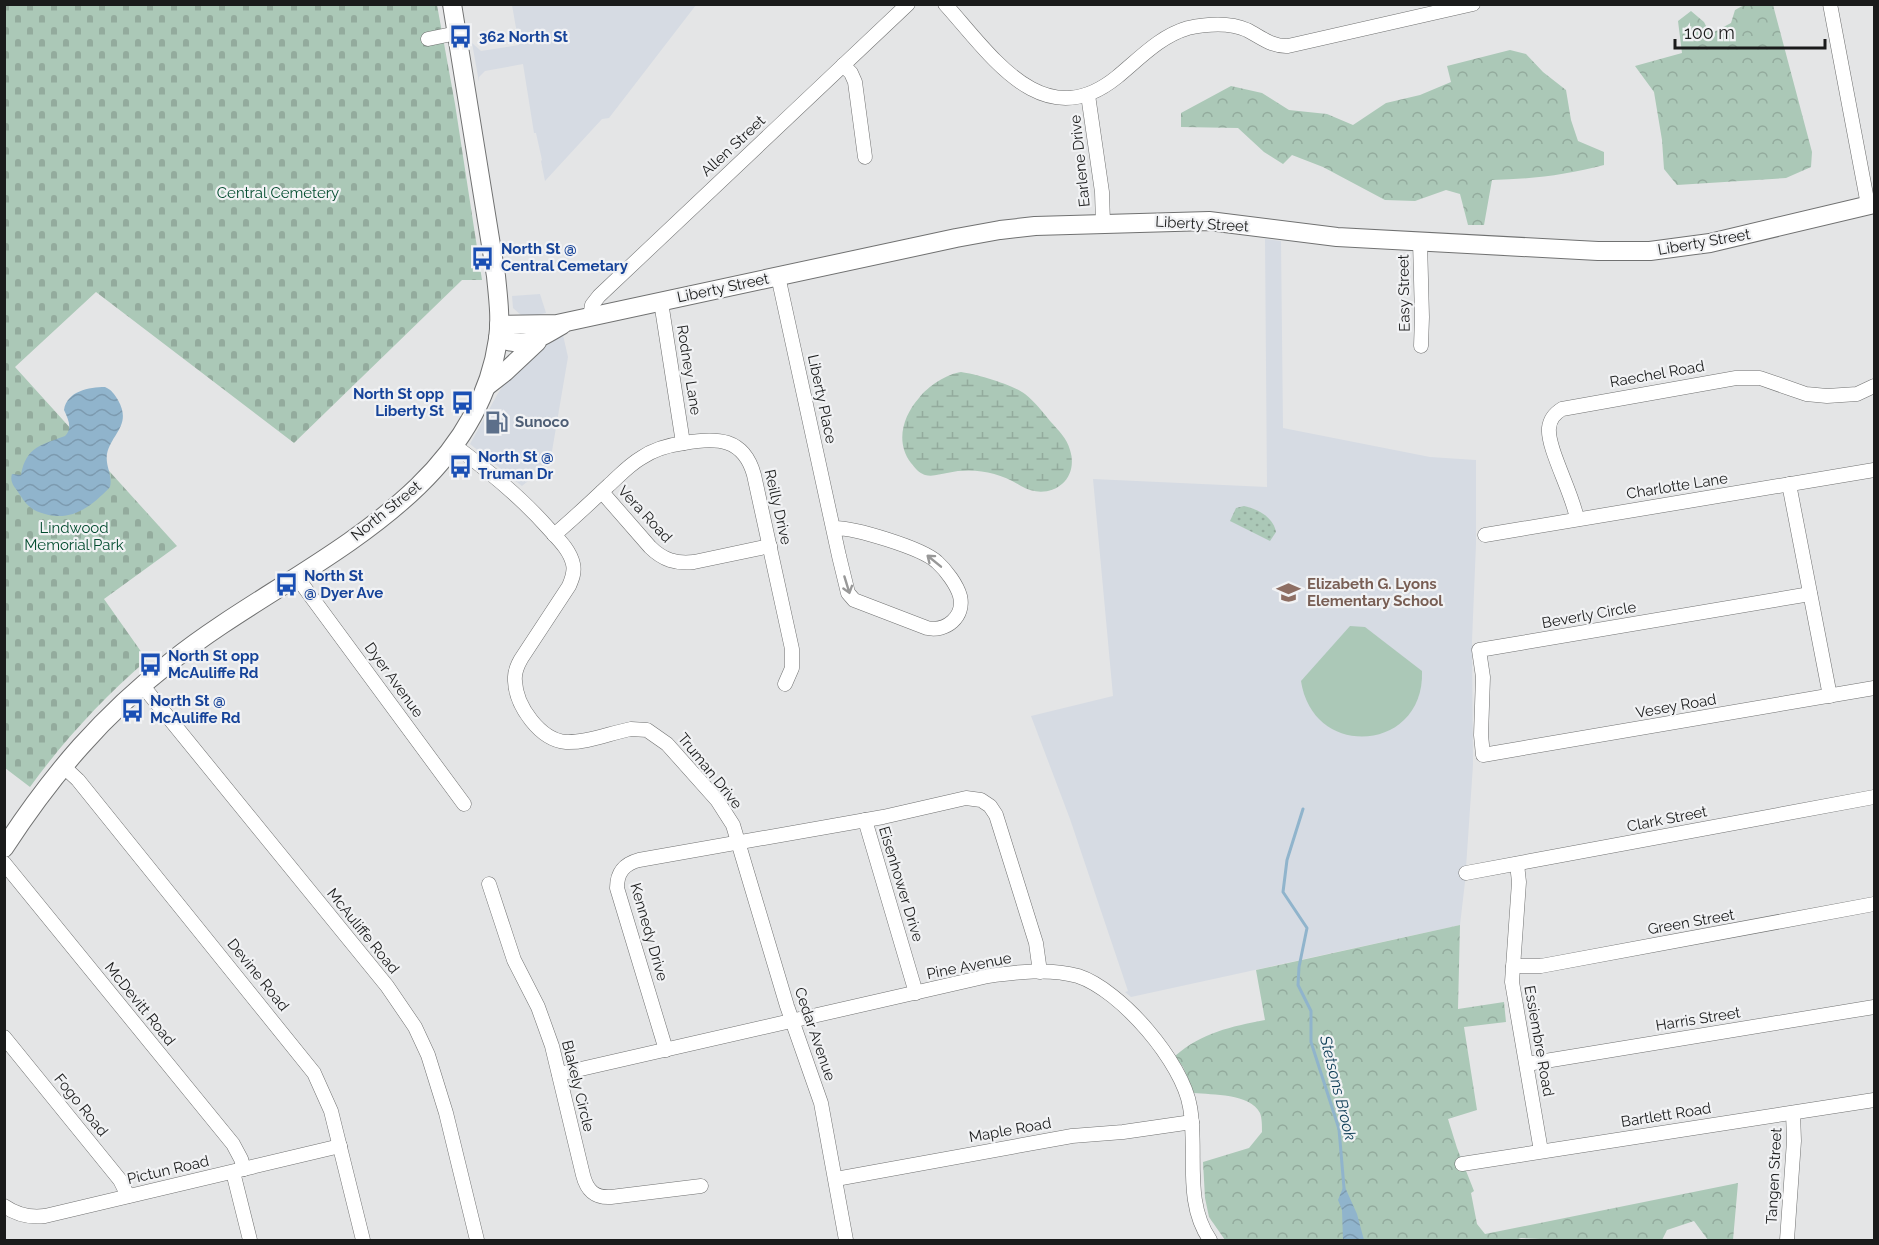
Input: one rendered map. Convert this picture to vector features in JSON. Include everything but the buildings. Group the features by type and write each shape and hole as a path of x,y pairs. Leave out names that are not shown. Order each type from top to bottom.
{"main road":[{"name":"North Street","path":"4,848 63,766 94,731 142,685 199,641 367,528 404,500 454,446 472,418 487,386 498,332 496,276 452,4"},
{"name":"Liberty Street","path":"498,332 569,322 988,232 1023,227 1103,223 1215,222 1316,235 1598,251 1657,251 1710,243 1871,205"},
{"name":"Liberty Street","path":"498,332 521,344 539,340 569,322"},
{"path":"487,386 539,340"}],"street":[{"name":"Allen Street","path":"590,316 592,304 598,296 908,4"},
{"path":"945,4 1001,67 1026,87 1041,94 1062,98 1088,95 1105,86 1158,43 1190,28 1222,24 1236,26 1275,45 1294,46 1473,4"},
{"path":"1833,5 1871,205"},
{"path":"428,39 457,33"},
{"path":"843,65 851,73 855,82 865,158"},
{"name":"Earlene Drive","path":"1088,95 1100,181 1103,223"},
{"name":"Easy Street","path":"1420,241 1421,346"},
{"name":"Liberty Place","path":"778,276 833,528 847,588 854,600 932,629 946,627 957,616 961,604 959,593 944,570 932,558 916,550 851,529 833,528"},
{"name":"Rodney Lane","path":"661,302 683,443"},
{"name":"Raechel Road","path":"1577,519 1573,500 1549,437 1551,420 1562,409 1572,405 1736,378 1760,378 1806,393 1827,396 1857,394 1875,386"},
{"name":"Reilly Drive","path":"554,535 646,454 660,448 709,439 723,441 735,447 746,456 754,475 770,546 793,656 792,668 785,684"},
{"name":"Truman Drive","path":"454,446 504,484 531,510 569,554 573,565 573,576 569,586 518,664 515,685 523,706 541,731 560,741 576,741 631,729 647,730 657,735 723,808 733,825 738,843"},
{"name":"Charlotte Lane","path":"1485,535 1875,470"},
{"path":"1789,484 1830,696"},
{"name":"Vera Road","path":"602,492 650,547 658,555 669,560 682,563 694,562 770,546"},
{"name":"Dyer Avenue","path":"296,576 464,804"},
{"name":"Beverly Circle","path":"1483,755 1481,735 1483,677 1479,650 1810,594"},
{"name":"McAuliffe Road","path":"142,685 387,986 416,1027 428,1055 441,1097 477,1240"},
{"name":"Vesey Road","path":"1483,755 1875,688"},
{"name":"Devine Road","path":"63,766 310,1066 326,1096 363,1240"},
{"name":"Clark Street","path":"1466,873 1875,797"},
{"path":"738,843 865,820 966,798 981,800 990,806 997,820 1036,943 1040,972"},
{"name":"Eisenhower Drive","path":"865,820 916,993"},
{"name":"Cedar Avenue","path":"738,843 792,1021 821,1103 846,1240"},
{"name":"Kennedy Drive","path":"666,1050 618,893 618,877 624,867 633,862 738,843"},
{"name":"McDevitt Road","path":"4,863 233,1144 242,1159 239,1171 250,1240"},
{"name":"Essiembre Road","path":"1517,864 1519,882 1513,989 1541,1151"},
{"name":"Blakely Circle","path":"489,884 514,960 541,1014 560,1074 587,1186 594,1194 611,1197 701,1186"},
{"name":"Green Street","path":"1513,966 1541,966 1875,904"},
{"name":"Pine Avenue","path":"560,1074 988,976 1040,972 1062,973 1083,978 1098,985 1120,1003 1149,1033 1173,1066 1188,1096 1192,1122 1194,1196 1202,1226 1210,1240"},
{"name":"Harris Street","path":"1527,1064 1875,1007"},
{"name":"Fogo Road","path":"4,1037 120,1180 128,1196"},
{"name":"Bartlett Road","path":"1462,1164 1875,1100"},
{"name":"Tangen Street","path":"1787,1240 1794,1141 1792,1113"},
{"name":"Maple Road","path":"836,1179 1072,1136 1123,1132 1192,1122"},
{"name":"Pictun Road","path":"4,1206 20,1215 38,1217 340,1146"}],"shaded area":[{"path":"512,4 696,5 609,118 602,119 545,181 536,133 534,133 523,64 485,71 479,77 479,82 472,43 481,51 519,45"},
{"name":"Elizabeth G. Lyons Elementary School","path":"1265,239 1281,241 1283,428 1430,457 1476,460 1476,544 1472,641 1473,765 1460,925 1131,997 1125,992 1128,991 1070,819 1031,716 1113,696 1093,479 1267,487"},
{"path":"540,294 546,313 526,317 513,308 512,296"},
{"path":"563,335 568,357 550,463 522,486 470,444 510,375 546,344"}],"green space":[{"path":"1746,4 1773,5 1812,152 1811,167 1786,178 1677,185 1664,169 1654,92 1635,66 1682,53 1678,21 1691,11 1704,22 1710,34 1731,23 1735,10"},
{"name":"Central Cemetery","path":"5,5 437,5 482,280 462,280 294,443 96,292 15,367 177,546 104,599 147,660 85,720 30,787 5,768"},
{"path":"1510,50 1526,54 1543,72 1566,90 1571,120 1578,141 1604,152 1604,165 1549,176 1492,180 1484,225 1468,225 1460,194 1446,190 1415,201 1385,200 1323,167 1292,155 1283,164 1264,152 1238,128 1181,127 1181,113 1231,86 1262,93 1289,110 1327,114 1353,125 1386,103 1420,95 1451,82 1447,66"},
{"path":"961,372 985,377 1012,387 1032,400 1069,446 1072,461 1066,480 1051,490 1041,492 985,472 957,471 928,476 914,467 903,447 905,421 913,405 933,385 950,375"},
{"path":"1244,506 1254,509 1272,522 1276,532 1270,541 1230,521 1236,508"},
{"path":"1350,626 1365,627 1422,671 1418,698 1406,718 1388,731 1367,736 1345,734 1325,725 1310,707 1301,681"},
{"path":"1460,925 1458,1009 1504,1002 1506,1022 1464,1027 1477,1110 1448,1119 1474,1191 1471,1193 1477,1224 1485,1234 1738,1183 1733,1240 1708,1240 1694,1221 1667,1230 1662,1240 1521,1238 1515,1240 1225,1240 1209,1217 1205,1198 1203,1162 1249,1148 1262,1132 1261,1115 1255,1106 1239,1098 1194,1093 1183,1067 1175,1056 1207,1036 1229,1028 1265,1020 1256,970"}],"water":[{"path":"105,387 118,400 123,416 120,428 107,454 110,487 89,506 73,514 55,516 34,510 13,485 12,474 21,475 23,465 36,448 65,436 69,430 69,423 64,410 69,398 86,389"},
{"path":"1344,1185 1357,1214 1364,1240 1343,1240 1342,1210 1338,1200"}],"waterway":[{"name":"Stetsons Brook","path":"1303,809 1287,860 1283,892 1307,928 1299,967 1298,985 1311,1011 1311,1042 1339,1129 1344,1188"}],"place":[{"name":"362 North St","path":"461,37"},
{"name":"North St @ Central Cemetary","path":"483,258"},
{"name":"North St opp Liberty St","path":"462,403"},
{"name":"Sunoco","path":"497,422"},
{"name":"North St @ Truman Dr","path":"460,466"},
{"name":"North St @ Dyer Ave","path":"286,585"},
{"name":"Elizabeth G. Lyons Elementary School","path":"1289,593"},
{"name":"North St opp McAuliffe Rd","path":"150,665"},
{"name":"North St @ McAuliffe Rd","path":"132,710"}],"park label":[{"name":"Lindwood Memorial Park","path":"74,536"}]}
